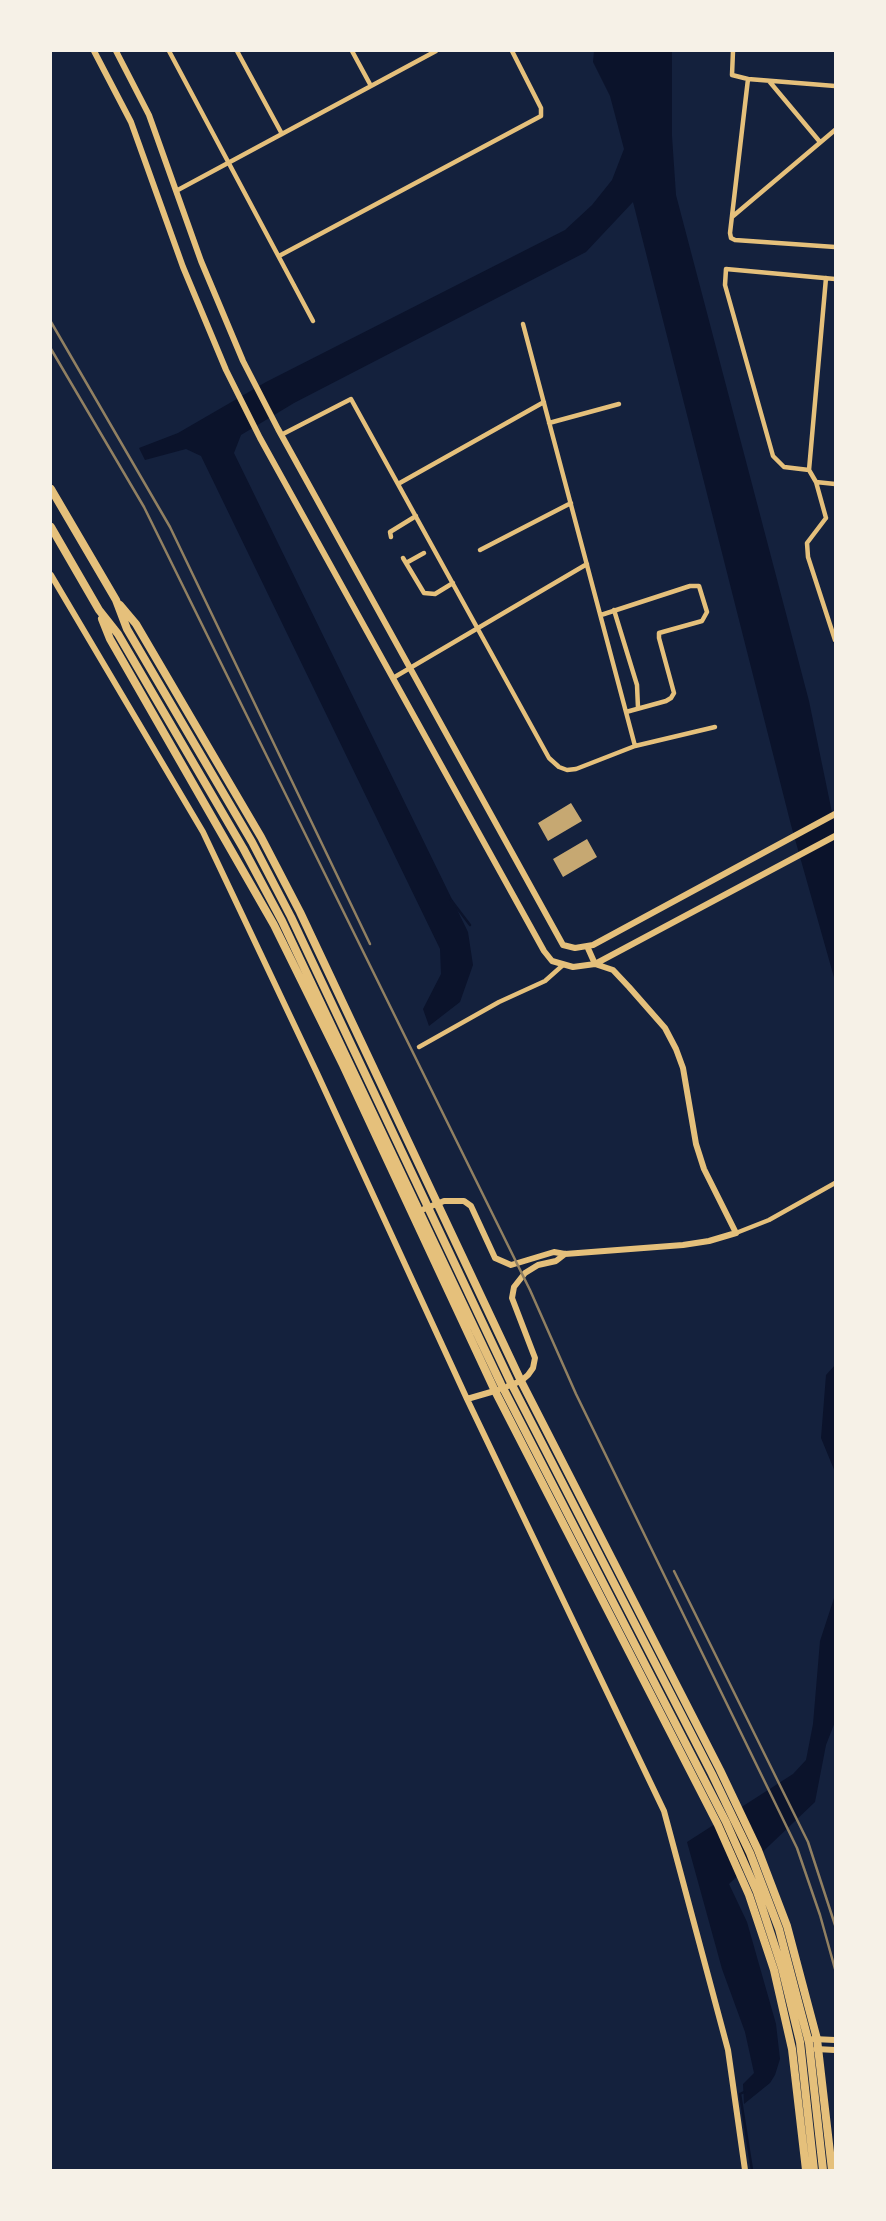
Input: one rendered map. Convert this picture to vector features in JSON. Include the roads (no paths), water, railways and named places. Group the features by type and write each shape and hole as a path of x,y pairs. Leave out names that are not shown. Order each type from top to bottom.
{"main road":[{"path":"51,489 116,600 136,624 261,837 300,912 520,1381 720,1770 758,1850 787,1926 817,2039 832,2170"},
{"path":"51,527 99,610 118,634 243,848 282,921 501,1384 705,1779 736,1845 771,1932 800,2042 814,2170"},
{"path":"116,600 127,629 252,842 291,917 510,1381 700,1750 750,1853 779,1929 809,2043 823,2170"},
{"path":"99,610 110,639 274,925 495,1391 697,1782 726,1844 748,1895 774,1970 791,2044 806,2170"}],"street":[{"path":"94,51 131,122 183,267 226,370 260,438 544,951 552,961 573,967 595,964 835,836"},
{"path":"116,51 149,115 215,297 243,362 559,940 568,947 587,946 835,814"},
{"path":"169,51 313,321"},
{"path":"236,51 282,134"},
{"path":"352,51 371,86"},
{"path":"176,191 436,51"},
{"path":"279,256 541,116 541,108 512,51"},
{"path":"733,51 732,75 748,79 835,86"},
{"path":"748,79 731,238 835,247"},
{"path":"769,81 820,142"},
{"path":"732,218 835,130"},
{"path":"809,470 785,467 774,456 725,285 726,269 835,279"},
{"path":"826,278 809,470 816,482 826,518"},
{"path":"523,324 635,746"},
{"path":"279,432 351,399 548,758 559,768 576,769 635,746 715,727"},
{"path":"398,484 544,402"},
{"path":"549,423 618,404"},
{"path":"816,482 835,484"},
{"path":"480,550 570,503"},
{"path":"391,537 390,532 416,516"},
{"path":"826,518 835,519"},
{"path":"826,518 807,543 808,557 835,640"},
{"path":"424,553 404,560 424,593 435,594 453,583"},
{"path":"393,678 587,564"},
{"path":"51,575 203,832 467,1399 664,1811 728,2050 745,2170"},
{"path":"601,615 690,586 699,586 708,612 702,621 659,633 674,693 666,701 626,712"},
{"path":"614,610 637,685 638,708"},
{"path":"587,946 595,964 612,970 650,1010 671,1038 682,1068 696,1144 704,1169 736,1233"},
{"path":"419,1048 499,1002 545,981 563,965"},
{"path":"413,1214 454,1199 464,1201 471,1206 495,1258 511,1265 554,1252 565,1254 683,1245 736,1233 768,1220 835,1183"},
{"path":"467,1399 520,1381 533,1368 535,1358 512,1298 514,1287 525,1273 538,1265 556,1261 565,1254"},
{"path":"791,2044 817,2039 835,2040"},
{"path":"791,2044 835,2050"}],"water":[{"path":"594,51 672,51 672,136 676,195 809,701 835,827 835,981 791,825 633,202 586,252 294,403 241,435 234,453 468,932 473,965 460,1002 429,1026 423,1009 441,974 440,949 201,456 186,449 145,460 139,448 178,433 266,382 565,230 592,205 612,180 624,149 610,96 593,62"},
{"path":"835,1365 835,1472 821,1438 826,1375"},
{"path":"835,1595 835,1722 826,1745 815,1802 729,1884 747,1922 776,2024 780,2059 770,2083 744,2104 743,2084 754,2073 745,2032 722,1969 687,1842 793,1774 806,1760 813,1724 820,1641"}],"waterway":[{"path":"451,900 470,925"},
{"path":"744,2092 740,2094 752,2170"}],"railway":[{"path":"51,322 170,527 370,944"},
{"path":"51,349 144,507 530,1290 576,1394 797,1848 835,1969"},
{"path":"674,1571 808,1842 835,1925"}]}
